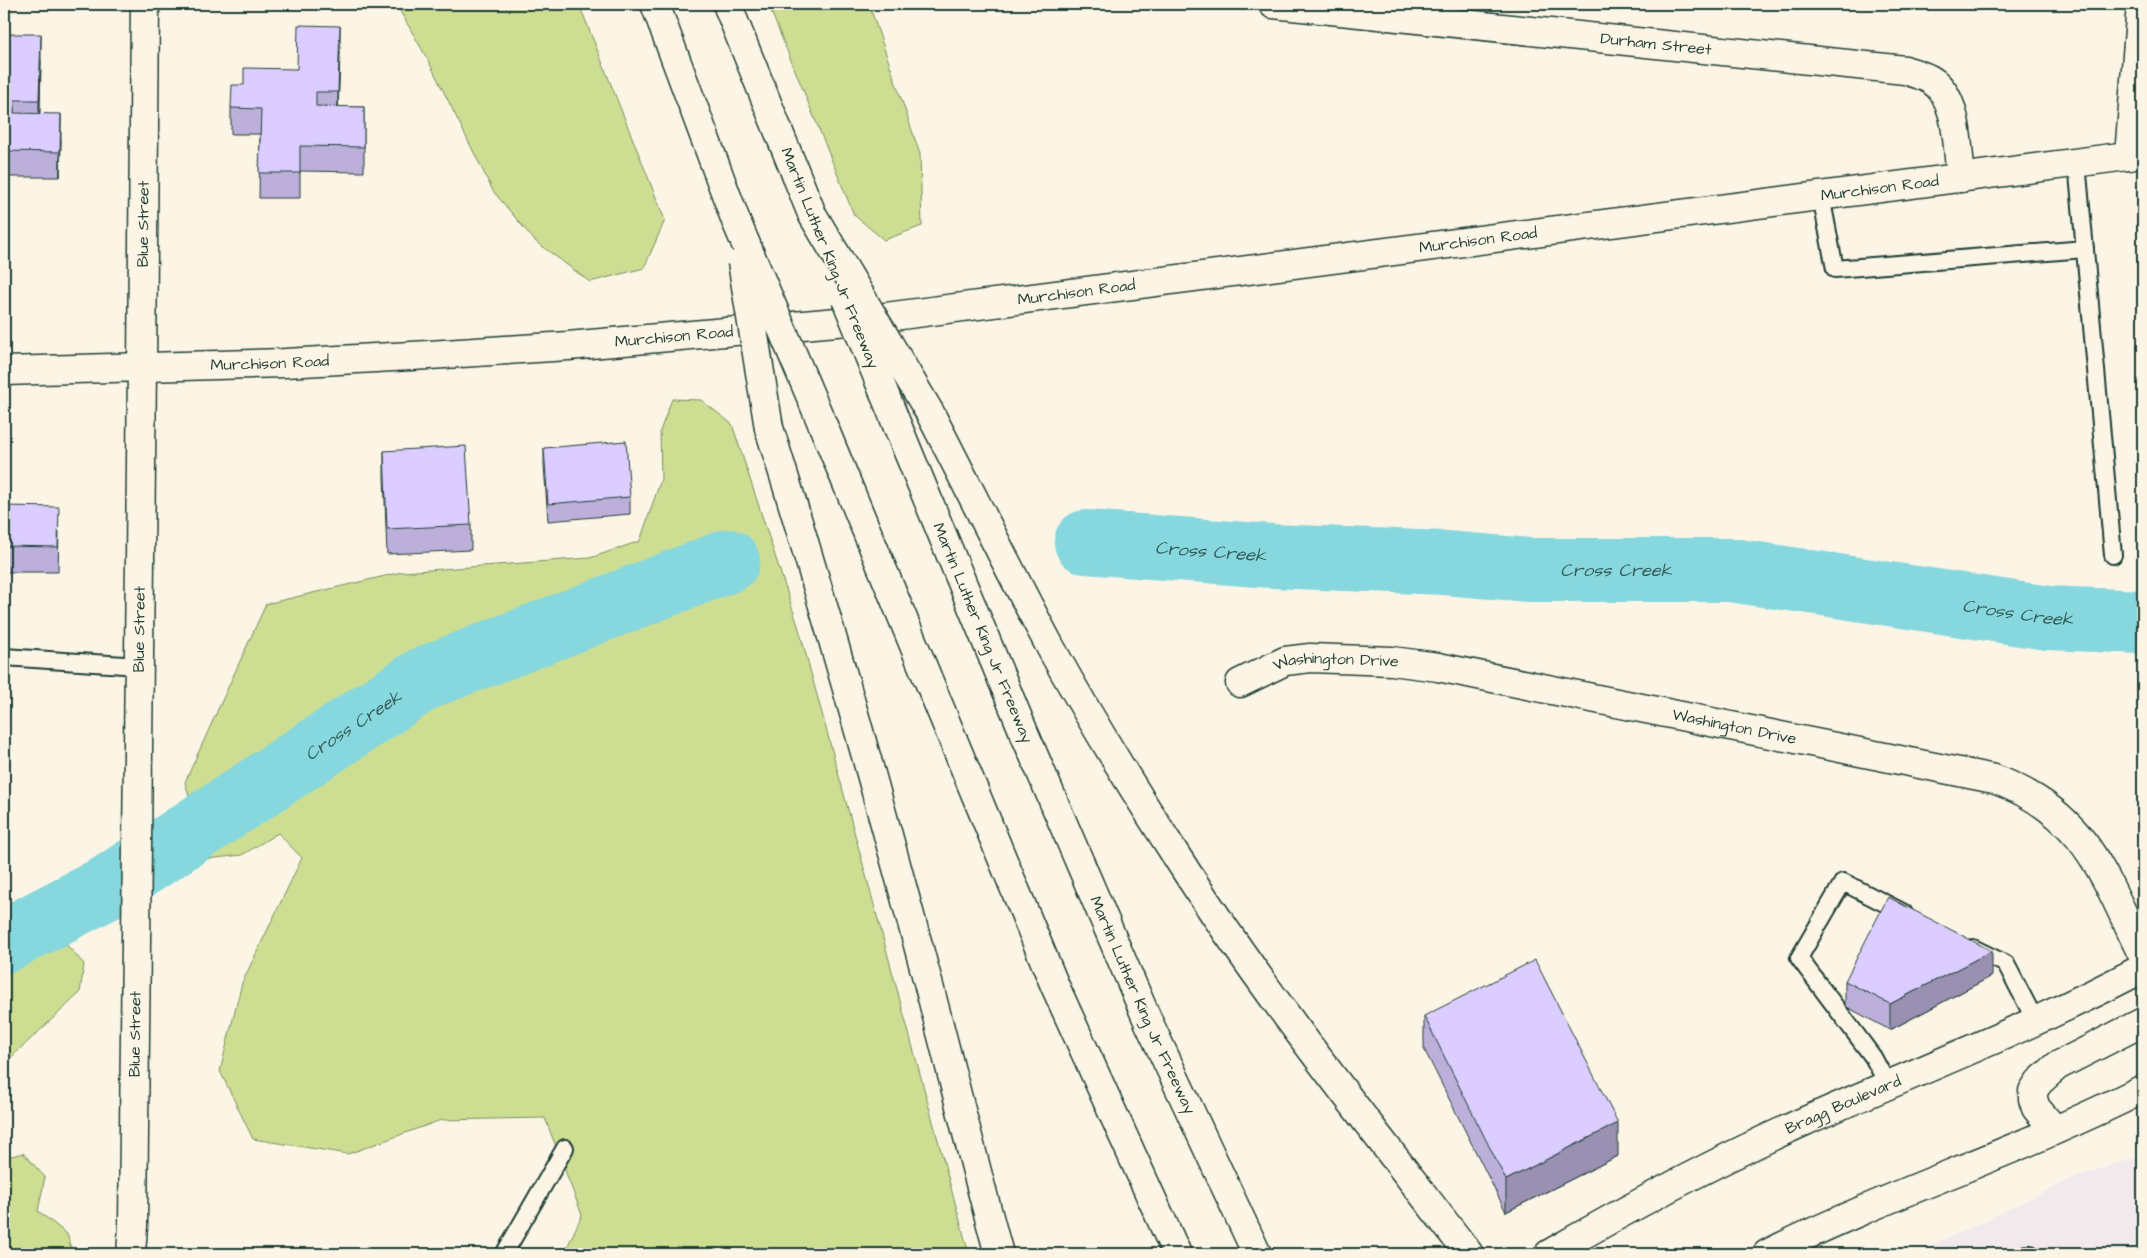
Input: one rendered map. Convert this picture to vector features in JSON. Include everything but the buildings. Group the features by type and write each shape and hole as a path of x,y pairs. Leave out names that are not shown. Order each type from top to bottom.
{"main road":[{"name":"Blue Street","path":"131,1254 145,4"},
{"path":"655,4 736,221 824,428 1055,986 1177,1254"},
{"name":"Martin Luther King Jr Freeway","path":"726,4 1025,735 1148,1021 1257,1254"},
{"name":"Durham Street","path":"1273,4 1905,70 1932,80 1950,102 1961,178"},
{"path":"2136,155 2141,4"},
{"name":"Murchison Road","path":"4,371 285,363 548,348 870,319 2136,155"},
{"path":"812,214 930,413 1053,650 1111,751 1177,857 1239,950 1309,1046 1468,1254"},
{"path":"736,221 769,428 814,569 854,707 999,1254"},
{"name":"Washington Drive","path":"1240,683 1285,660 1310,658 1392,661 1438,667 1994,779 2020,788 2044,803 2065,820 2077,834 2099,864 2143,956"},
{"name":"Bragg Boulevard","path":"1549,1254 1650,1197 1727,1158 1888,1085 2036,1022 2143,968"},
{"path":"2055,1130 2036,1108 2033,1099 2033,1091 2039,1082 2057,1066 2143,1022"},
{"path":"1767,1254 1844,1219 2055,1130 2143,1088"}],"lane":[{"path":"2077,163 2113,555"},
{"path":"1821,196 1835,269 2085,249"},
{"path":"4,657 139,666"},
{"path":"1888,1085 1874,1057 1799,958 1843,882 1920,921"},
{"path":"1963,943 2006,964 2036,1022"},
{"path":"504,1254 565,1148"},
{"path":"2026,1254 2031,1254"}],"shaded area":[{"path":"2143,1155 2143,1254 1915,1254 2075,1177"}],"green space":[{"path":"396,4 579,4 665,220 644,268 590,282 535,241 493,191 428,60"},
{"path":"768,4 869,4 920,154 922,226 884,240 854,215"},
{"path":"672,399 701,400 732,424 799,629 969,1254 564,1254 582,1215 545,1118 441,1120 348,1154 253,1139 220,1071 242,983 302,858 278,833 242,855 207,859 185,782 266,604 402,572 590,558 640,541 661,479 660,431"},
{"path":"25,925 56,933 84,964 80,993 4,1064 4,927"},
{"path":"23,1153 45,1177 38,1211 67,1234 73,1254 4,1254 4,1158"}],"waterway":[{"name":"Cross Creek","path":"1086,542 1272,556 1445,563 1530,570 1731,570 2048,618 2143,622"},
{"name":"Cross Creek","path":"4,941 108,887 425,678 728,561"}]}
